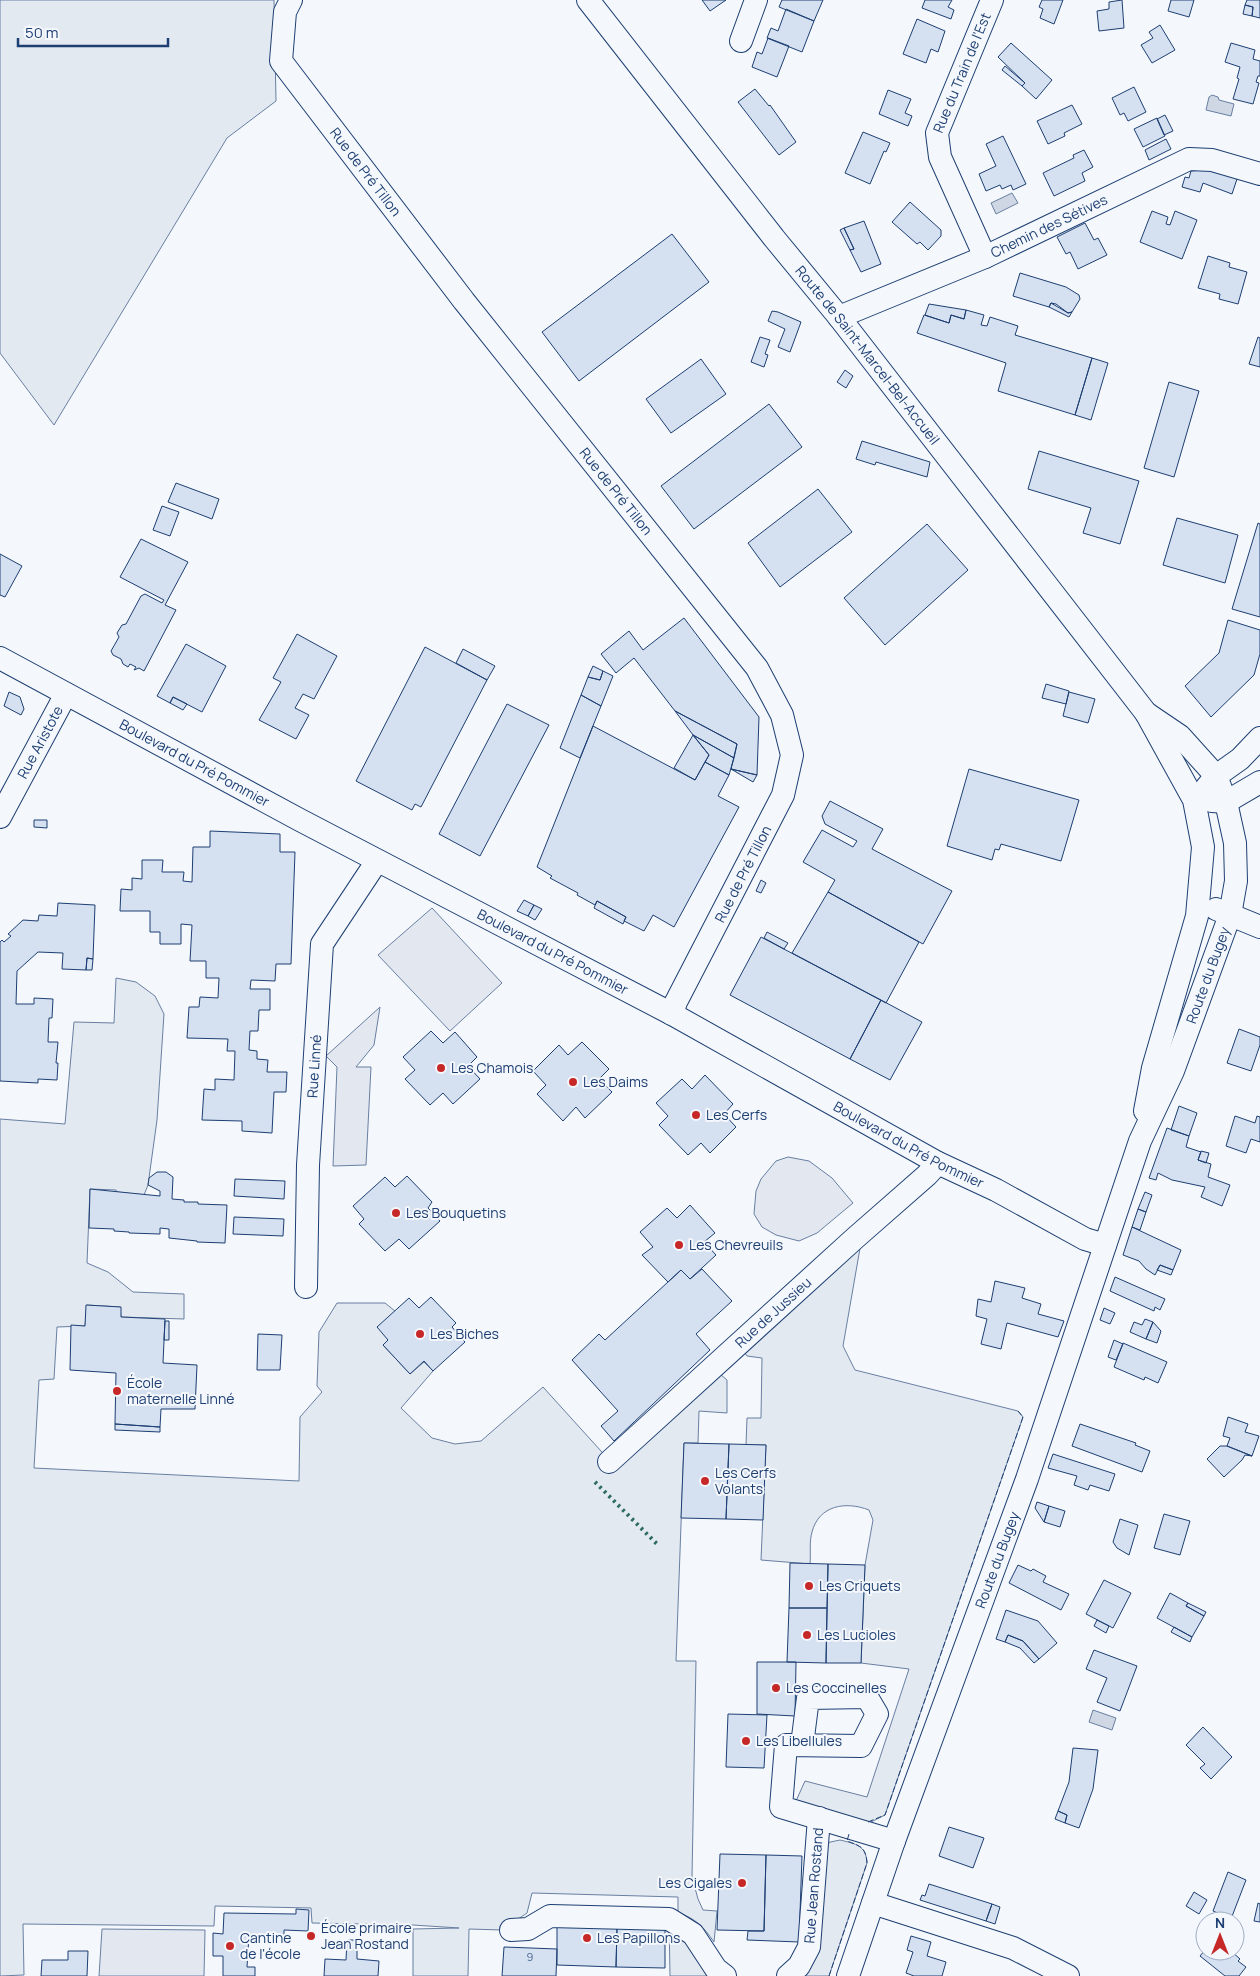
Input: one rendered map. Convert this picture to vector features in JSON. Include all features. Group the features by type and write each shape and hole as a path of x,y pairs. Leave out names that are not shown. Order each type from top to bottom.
{"street":[{"name":"Rue de Pré Tillon","path":"291,0 285,12 281,61 464,301 756,668 782,714 792,755 784,795 679,996 672,1014"},
{"name":"Route de Saint-Marcel-Bel-Accueil","path":"588,0 774,238 839,317 1146,712 1194,800"},
{"path":"741,41 756,0"},
{"name":"Rue du Train de l'Est","path":"985,257 940,157 937,133 992,0"},
{"name":"Chemin des Sétives","path":"839,317 985,257 1189,159 1212,160 1260,174"},
{"name":"Boulevard du Pré Pommier","path":"0,658 377,861 672,1014 938,1163 996,1190 1085,1239 1104,1245"},
{"name":"Rue Aristote","path":"0,817 66,694"},
{"name":"Route de Saint-Marcel-Bel-Accueil","path":"1146,712 1180,736 1216,776"},
{"path":"1194,800 1216,776 1240,759 1260,738"},
{"name":"Route du Bugey","path":"848,1976 894,1841 1027,1479 1140,1141 1173,1070 1230,915 1236,881 1235,843 1226,802 1216,776"},
{"path":"1194,800 1226,802 1260,782"},
{"name":"Route du Bugey","path":"1140,1141 1153,1068 1197,916 1203,847 1194,800"},
{"name":"Rue Linné","path":"306,1287 308,1165 322,944 377,861"},
{"path":"1199,903 1260,927"},
{"name":"Rue de Jussieu","path":"610,1462 938,1163"},
{"name":"Rue Jean Rostand","path":"802,1745 786,1744 781,1807 894,1841"},
{"name":"Rue Jean Rostand","path":"788,1976 799,1966 809,1947 819,1818"},
{"path":"873,1903 1013,1948 1068,1976"},
{"path":"511,1930 528,1929 550,1916 669,1919 693,1934 716,1969 725,1976"}],"shaded area":[{"path":"0,0 274,0 276,101 227,138 54,425 0,353"},
{"path":"1212,95 1218,97 1219,100 1234,104 1231,116 1206,110 1209,97"},
{"path":"1012,193 1018,203 996,214 991,203"},
{"path":"432,908 502,983 450,1031 378,955"},
{"path":"116,978 136,982 155,996 164,1014 157,1120 148,1185 144,1195 117,1192 116,1190 90,1189 87,1263 108,1272 133,1292 184,1294 184,1319 121,1317 120,1307 87,1305 85,1326 57,1327 54,1379 39,1380 34,1468 299,1481 300,1417 322,1392 317,1386 319,1332 337,1303 385,1303 395,1311 388,1340 383,1345 410,1374 424,1362 433,1371 401,1408 432,1438 455,1444 481,1441 543,1387 610,1461 713,1368 727,1380 727,1413 699,1411 698,1443 684,1443 676,1661 696,1661 692,1877 703,1910 717,1911 714,1942 699,1924 678,1912 678,1897 532,1893 527,1913 502,1930 469,1929 468,1976 413,1976 413,1929 459,1928 312,1923 311,1908 215,1906 214,1926 23,1924 24,1975 0,1976 0,1119 65,1124 74,1022 114,1023"},
{"path":"380,1007 374,1045 356,1067 371,1067 366,1165 333,1166 337,1067 326,1056"},
{"path":"788,1157 809,1161 832,1178 853,1203 817,1233 799,1241 776,1235 762,1227 754,1214 756,1191 761,1179 776,1161"},
{"path":"863,1231 843,1346 855,1370 1018,1411 1023,1417 885,1815 871,1822 861,1824 796,1801 805,1781 867,1797 909,1669 861,1663 865,1565 873,1520 869,1510 860,1507 843,1506 834,1508 821,1516 812,1532 810,1564 761,1560 766,1445 746,1445 747,1418 761,1418 762,1358 747,1356 739,1344"},
{"path":"1093,1710 1116,1718 1112,1730 1089,1722"},
{"path":"840,1840 859,1846 865,1852 867,1863 829,1976 788,1976 791,1974 826,1843"},
{"path":"669,1919 725,1976 670,1976"},
{"path":"102,1929 205,1930 204,1976 99,1976"}],"building":[{"path":"702,0 726,0 710,11"},
{"path":"782,0 823,0 814,21 779,7"},
{"path":"925,0 952,0 948,7 954,10 951,19 922,8"},
{"path":"1042,0 1063,0 1054,24 1040,18 1043,9 1039,7"},
{"path":"1122,0 1124,28 1099,31 1097,11 1109,9 1109,2"},
{"path":"1171,0 1194,0 1189,17 1168,11"},
{"path":"1247,0 1260,0 1260,18 1252,16 1253,7 1245,5"},
{"path":"1245,5 1253,7 1252,16 1243,14"},
{"path":"786,9 814,21 802,52 767,38 771,28 778,31"},
{"path":"917,19 945,31 938,52 931,49 926,63 903,54"},
{"path":"1160,25 1175,50 1152,63 1141,45 1153,38 1149,32"},
{"path":"768,38 789,46 777,77 752,67 757,52 762,54"},
{"path":"1011,43 1052,80 1036,99 1022,86 1025,83 998,57"},
{"path":"1231,43 1255,50 1253,59 1260,61 1260,76 1258,76 1256,82 1259,83 1253,104 1233,99 1239,79 1237,78 1240,67 1225,62"},
{"path":"1005,66 1025,83 1022,86 1002,70"},
{"path":"1134,87 1146,112 1128,121 1124,113 1120,115 1112,98"},
{"path":"755,89 770,105 796,142 779,155 738,102"},
{"path":"888,90 911,99 905,113 912,116 908,126 879,114"},
{"path":"1072,105 1082,124 1064,133 1065,136 1048,144 1037,121"},
{"path":"1165,115 1173,131 1164,135 1157,119"},
{"path":"1157,118 1165,136 1143,147 1134,129"},
{"path":"863,132 890,143 886,152 884,151 870,184 845,173"},
{"path":"1003,136 1026,184 1013,190 1011,185 1002,189 1000,185 986,191 979,174 996,166 986,144"},
{"path":"1166,139 1171,149 1149,160 1145,150"},
{"path":"1084,150 1093,167 1082,173 1085,181 1054,196 1043,173 1074,158 1073,155"},
{"path":"1191,171 1221,171 1238,176 1232,194 1203,183 1200,192 1182,187 1185,177 1189,178"},
{"path":"910,202 941,230 941,236 928,250 920,242 917,244 892,222"},
{"path":"1152,211 1168,217 1166,224 1170,225 1175,211 1197,220 1182,259 1140,242"},
{"path":"864,221 881,264 861,272 850,250 854,249 844,228"},
{"path":"1085,223 1094,240 1098,238 1107,255 1078,269 1070,252 1066,254 1057,237"},
{"path":"844,228 854,249 850,250 840,230"},
{"path":"672,234 709,282 579,381 542,332"},
{"path":"1208,256 1230,263 1229,267 1247,272 1238,304 1219,299 1220,294 1198,288"},
{"path":"1020,273 1066,287 1079,295 1080,299 1072,312 1068,313 1056,304 1051,303 1049,307 1013,296"},
{"path":"1051,303 1068,313 1072,312 1069,317 1049,307"},
{"path":"929,304 966,310 964,319 951,315 949,323 925,315"},
{"path":"966,310 984,315 981,325 987,326 990,317 1018,326 1015,335 1092,358 1075,415 998,391 1006,363 917,333 924,315 949,323 951,315 964,319"},
{"path":"772,311 801,322 790,352 778,347 785,329 768,321"},
{"path":"760,337 770,340 765,354 768,355 764,367 751,362"},
{"path":"1258,337 1260,338 1260,367 1249,364"},
{"path":"1092,358 1108,363 1091,420 1075,415"},
{"path":"701,359 726,394 671,433 646,399"},
{"path":"845,370 853,376 846,388 837,382"},
{"path":"1169,382 1199,391 1174,477 1144,468"},
{"path":"769,404 802,447 694,529 661,486"},
{"path":"862,441 930,462 927,477 876,462 875,465 856,459"},
{"path":"1039,451 1139,481 1120,544 1083,533 1091,508 1028,489"},
{"path":"176,483 219,499 212,519 168,502"},
{"path":"818,489 852,532 780,587 748,543"},
{"path":"162,506 179,512 170,536 153,530"},
{"path":"1177,518 1238,535 1225,583 1163,565"},
{"path":"1258,523 1260,524 1260,617 1232,609"},
{"path":"927,524 968,570 885,645 844,598"},
{"path":"141,539 188,562 165,605 176,610 144,671 139,668 134,670 136,667 130,664 128,667 123,664 121,659 113,655 111,651 119,637 117,633 122,625 126,624 141,596 145,594 162,603 164,600 120,577"},
{"path":"0,554 22,566 5,597 0,595"},
{"path":"684,618 759,717 757,775 731,769 737,744 675,711 634,658 616,673 601,654 629,631 643,650"},
{"path":"1228,620 1260,630 1260,654 1254,675 1211,717 1185,686 1219,653"},
{"path":"297,634 337,656 314,699 303,694 295,708 309,715 296,739 259,720 281,682 273,678"},
{"path":"186,644 226,666 202,712 173,697 170,703 157,696"},
{"path":"425,647 487,680 421,807 415,804 412,810 356,781"},
{"path":"463,649 495,666 487,680 456,663"},
{"path":"593,666 603,671 600,680 588,677"},
{"path":"603,671 613,676 601,706 581,695 588,677 600,680"},
{"path":"1046,684 1069,691 1066,704 1042,698"},
{"path":"9,692 20,697 24,709 21,715 4,706"},
{"path":"1069,692 1095,699 1088,723 1063,716"},
{"path":"581,695 601,706 580,758 560,748"},
{"path":"173,697 187,704 183,710 170,703"},
{"path":"507,704 549,725 480,856 439,834"},
{"path":"675,711 737,744 734,758 693,735"},
{"path":"593,726 695,780 705,762 729,775 718,796 739,807 674,927 653,915 644,931 624,921 626,917 597,901 595,905 577,895 578,893 550,878 552,876 537,867"},
{"path":"693,735 709,755 695,780 674,768"},
{"path":"693,735 734,758 729,775 705,762 709,755"},
{"path":"731,769 757,775 753,782"},
{"path":"969,769 1079,800 1061,861 1001,844 999,850 995,849 992,860 947,846"},
{"path":"830,801 883,829 872,849 952,891 923,944 828,892 835,880 803,862 822,830 853,847 857,841 825,824 822,816"},
{"path":"34,820 47,820 47,828 34,827"},
{"path":"210,831 280,834 280,852 295,852 291,964 276,964 275,981 251,980 250,989 270,989 270,1010 259,1010 258,1031 250,1031 249,1050 257,1051 257,1059 268,1060 267,1072 287,1072 286,1092 274,1092 272,1133 242,1131 242,1121 202,1120 204,1089 215,1090 215,1079 234,1080 235,1051 227,1051 228,1039 187,1038 189,1007 199,1007 200,997 218,998 219,978 206,978 206,961 190,961 192,925 181,924 181,944 160,944 160,932 150,932 150,911 120,911 121,889 132,890 132,878 142,879 142,860 163,860 162,872 184,872 183,881 192,882 193,847 210,847"},
{"path":"761,880 766,883 761,893 756,891"},
{"path":"828,892 919,942 886,1003 792,953"},
{"path":"524,900 534,905 528,916 517,911"},
{"path":"597,901 626,917 623,924 594,908"},
{"path":"58,903 95,905 93,959 87,958 86,970 62,969 63,953 38,952 17,971 16,1004 34,1004 34,998 53,999 52,1018 49,1018 48,1042 58,1042 57,1080 38,1079 38,1083 0,1081 0,942 2,940 4,942 11,936 8,934 23,920 38,921 39,915 57,916"},
{"path":"534,905 542,909 535,920 528,916"},
{"path":"767,932 788,943 784,949 764,938"},
{"path":"761,937 881,1000 850,1059 730,995"},
{"path":"87,958 93,959 92,970 86,970"},
{"path":"881,1000 922,1022 890,1080 850,1059"},
{"path":"1239,1029 1260,1037 1260,1045 1251,1071 1227,1063"},
{"name":"Les Chamois","path":"431,1031 443,1043 455,1032 477,1057 468,1066 480,1079 453,1104 443,1093 430,1105 405,1079 415,1070 403,1057"},
{"name":"Les Daims","path":"582,1042 609,1069 599,1079 612,1092 585,1118 576,1107 563,1121 537,1094 546,1085 533,1071 559,1045 568,1055"},
{"name":"Les Cerfs","path":"705,1075 733,1104 724,1114 736,1127 710,1153 701,1143 688,1155 659,1125 668,1116 656,1103 682,1079 692,1089"},
{"path":"1179,1106 1197,1113 1189,1136 1171,1130"},
{"path":"1235,1116 1255,1123 1257,1116 1260,1117 1260,1142 1251,1139 1246,1153 1226,1146"},
{"path":"1167,1128 1189,1136 1186,1147 1201,1152 1198,1160 1211,1164 1208,1177 1230,1185 1222,1206 1201,1197 1205,1187 1172,1180 1158,1173 1156,1180 1149,1178"},
{"path":"1201,1151 1209,1153 1206,1163 1198,1160"},
{"path":"157,1172 166,1172 173,1177 172,1199 184,1200 184,1202 198,1202 198,1204 227,1205 225,1243 169,1238 169,1229 160,1228 160,1234 129,1233 114,1231 114,1229 89,1228 90,1189 160,1196 160,1191 148,1185 149,1178"},
{"name":"Les Bouquetins","path":"407,1176 432,1202 428,1208 440,1221 409,1249 399,1239 385,1251 359,1224 364,1219 353,1206 385,1177 395,1187"},
{"path":"235,1179 285,1181 284,1199 234,1196"},
{"path":"1145,1192 1152,1195 1146,1212 1138,1209"},
{"name":"Les Chevreuils","path":"690,1205 715,1233 704,1242 716,1255 690,1279 681,1270 668,1282 642,1255 653,1247 640,1232 667,1208 677,1218"},
{"path":"1138,1209 1146,1212 1140,1230 1132,1227"},
{"path":"234,1217 284,1219 283,1236 233,1234"},
{"path":"1132,1227 1181,1250 1173,1270 1160,1265 1155,1275 1139,1261 1123,1255"},
{"path":"1160,1265 1173,1270 1171,1275 1157,1270"},
{"path":"702,1269 732,1301 696,1334 710,1350 614,1441 601,1426 618,1411 572,1360 599,1334 605,1340 681,1270 690,1279"},
{"path":"1115,1277 1165,1299 1160,1310 1155,1307 1154,1311 1110,1291"},
{"path":"995,1281 1025,1288 1022,1298 1041,1304 1038,1314 1064,1321 1058,1337 1007,1323 1001,1349 981,1344 987,1319 976,1316 978,1299 991,1302"},
{"name":"Les Biches","path":"431,1297 456,1323 452,1327 465,1342 433,1371 424,1361 410,1374 383,1345 388,1340 377,1327 409,1298 419,1308"},
{"path":"86,1305 121,1307 121,1317 165,1319 163,1363 197,1365 195,1409 161,1409 160,1427 115,1424 116,1373 70,1370 71,1325 85,1326"},
{"path":"1104,1308 1115,1313 1110,1324 1100,1320"},
{"path":"1145,1319 1153,1322 1146,1339 1130,1332 1134,1322 1142,1325"},
{"path":"165,1321 169,1321 169,1340 164,1340"},
{"path":"1153,1322 1161,1331 1157,1343 1146,1339"},
{"path":"258,1334 282,1335 280,1370 257,1370"},
{"path":"1114,1340 1123,1344 1116,1360 1108,1357"},
{"path":"1123,1343 1167,1362 1158,1383 1145,1377 1144,1380 1114,1367"},
{"path":"1228,1417 1248,1424 1245,1432 1259,1436 1252,1456 1227,1446 1230,1438 1223,1436"},
{"path":"115,1424 160,1427 160,1432 115,1430"},
{"path":"1080,1424 1136,1443 1135,1445 1150,1451 1142,1472 1072,1446"},
{"name":"Les Cerfs Volants","path":"684,1443 729,1444 726,1519 681,1518"},
{"path":"729,1444 766,1445 763,1520 726,1519"},
{"path":"1220,1446 1227,1446 1252,1456 1245,1455 1224,1477 1207,1459"},
{"path":"1053,1454 1115,1474 1109,1491 1090,1485 1088,1490 1074,1485 1077,1476 1048,1468"},
{"path":"1037,1502 1049,1506 1044,1522 1035,1508"},
{"path":"1049,1506 1065,1511 1060,1527 1044,1522"},
{"path":"1164,1514 1190,1521 1180,1555 1154,1548"},
{"path":"1120,1519 1138,1525 1129,1555 1117,1548 1113,1542"},
{"name":"Les Criquets","path":"790,1563 828,1564 827,1608 789,1608"},
{"path":"828,1564 865,1565 861,1663 826,1663"},
{"path":"1018,1565 1031,1571 1033,1569 1046,1576 1043,1582 1069,1594 1061,1610 1009,1583"},
{"path":"1104,1580 1131,1593 1113,1628 1086,1614"},
{"path":"1170,1593 1188,1603 1186,1606 1204,1616 1192,1637 1157,1618"},
{"path":"1188,1603 1206,1612 1204,1616 1186,1606"},
{"name":"Les Lucioles","path":"789,1608 827,1608 826,1663 787,1662"},
{"path":"1006,1610 1038,1621 1057,1643 1039,1659 1023,1641 1008,1635 1005,1642 996,1639"},
{"path":"1097,1620 1109,1626 1106,1633 1094,1626"},
{"path":"1174,1627 1192,1637 1190,1642 1171,1632"},
{"path":"1008,1635 1023,1641 1039,1659 1034,1663 1020,1648 1005,1642"},
{"path":"1094,1650 1137,1666 1120,1711 1097,1702 1107,1678 1086,1669"},
{"name":"Les Coccinelles","path":"757,1662 796,1662 795,1716 757,1714"},
{"name":"Les Libellules","path":"728,1714 767,1715 764,1768 726,1767"},
{"path":"1203,1727 1232,1757 1211,1779 1200,1768 1205,1764 1186,1745"},
{"path":"1073,1748 1098,1750 1093,1789 1079,1828 1065,1823 1067,1815 1058,1811 1069,1782"},
{"path":"1058,1811 1067,1815 1065,1823 1055,1819"},
{"path":"949,1827 984,1838 973,1868 939,1856"},
{"name":"Les Cigales","path":"720,1854 766,1855 764,1931 717,1930"},
{"path":"766,1855 802,1856 799,1942 747,1940 748,1931 764,1931"},
{"path":"1228,1872 1246,1880 1234,1911 1213,1911"},
{"path":"929,1884 992,1904 986,1921 920,1900 922,1895 925,1896"},
{"path":"1194,1892 1207,1900 1201,1911 1195,1912 1186,1906"},
{"path":"1258,1903 1260,1904 1260,1922 1254,1921"},
{"path":"992,1904 1000,1907 995,1924 986,1921"},
{"name":"Cantine de l'école","path":"296,1909 309,1910 308,1931 284,1930 284,1936 249,1935 247,1967 255,1967 255,1976 223,1976 223,1956 213,1956 213,1933 223,1934 224,1913 296,1914"},
{"name":"Les Papillons","path":"557,1926 617,1928 616,1967 557,1965"},
{"path":"617,1928 665,1929 665,1968 616,1967"},
{"path":"911,1936 931,1942 927,1956 946,1962 942,1976 914,1976 906,1973 913,1952 907,1950"},
{"path":"347,1940 357,1940 357,1959 379,1961 378,1976 324,1976 325,1959 346,1960"},
{"path":"504,1947 557,1949 556,1976 502,1976"},
{"path":"68,1951 88,1951 87,1976 41,1976 42,1960 68,1960"},
{"path":"1206,1961 1238,1961 1246,1967 1239,1976 1225,1976"}],"hedge":[{"path":"595,1482 659,1546"}],"fence":[{"path":"868,1822 885,1815 1023,1417 1018,1411"},
{"path":"829,1976 867,1863 864,1850 847,1841 849,1834"}],"place":[{"name":"Les Chamois","path":"441,1068"},
{"name":"Les Daims","path":"573,1082"},
{"name":"Les Cerfs","path":"696,1115"},
{"name":"Les Bouquetins","path":"396,1213"},
{"name":"Les Chevreuils","path":"679,1245"},
{"name":"Les Biches","path":"420,1334"},
{"name":"École maternelle Linné","path":"117,1391"},
{"name":"Les Cerfs Volants","path":"705,1481"},
{"name":"Les Criquets","path":"809,1586"},
{"name":"Les Lucioles","path":"807,1635"},
{"name":"Les Coccinelles","path":"776,1688"},
{"name":"Les Libellules","path":"746,1741"},
{"name":"Les Cigales","path":"742,1883"},
{"name":"École primaire Jean Rostand","path":"311,1936"},
{"name":"Les Papillons","path":"587,1938"},
{"name":"Cantine de l'école","path":"230,1946"}]}
